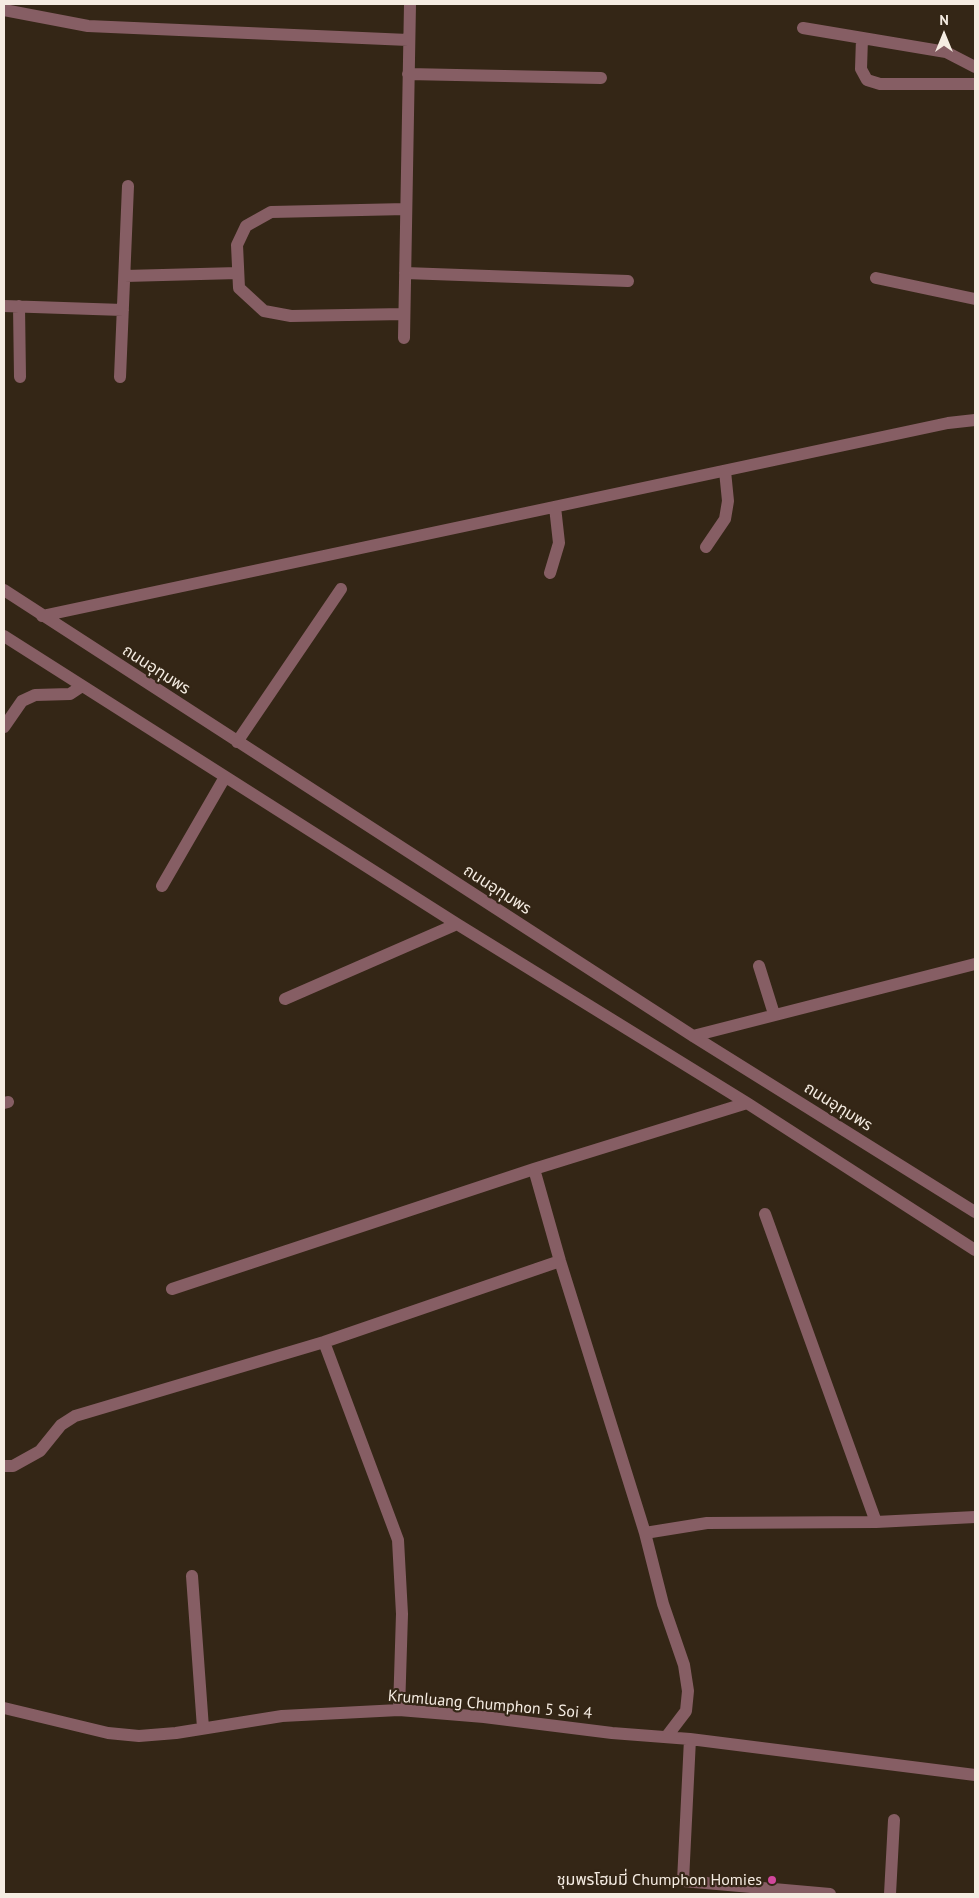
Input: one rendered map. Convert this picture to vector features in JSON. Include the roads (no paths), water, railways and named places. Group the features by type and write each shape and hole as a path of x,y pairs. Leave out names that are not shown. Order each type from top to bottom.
{"street":[{"path":"404,338 410,4"},
{"path":"4,10 88,26 408,40"},
{"path":"803,28 946,52 975,67"},
{"path":"862,38 860,69 867,80 880,84 975,84"},
{"path":"408,74 601,78"},
{"path":"120,377 128,186"},
{"path":"404,314 292,316 264,311 239,288 237,245 246,226 271,212 406,209"},
{"path":"125,276 238,273"},
{"path":"405,273 628,281"},
{"path":"876,278 975,299"},
{"path":"4,306 123,310"},
{"path":"19,306 20,377"},
{"path":"42,616 948,423 975,420"},
{"path":"706,547 726,519 728,501 726,471"},
{"path":"550,573 559,543 555,507"},
{"path":"237,742 341,589"},
{"name":"ถนนอุทุมพร","path":"4,590 693,1036 975,1212"},
{"path":"4,636 457,924 746,1103 975,1250"},
{"path":"4,727 22,701 35,695 70,694 82,686"},
{"path":"162,886 225,777"},
{"path":"285,999 457,924"},
{"path":"693,1036 975,964"},
{"path":"760,966 774,1014"},
{"path":"172,1289 534,1169 746,1103"},
{"path":"534,1169 560,1261 645,1533 663,1604 684,1665 688,1691 686,1711 667,1736"},
{"path":"765,1214 876,1522"},
{"path":"4,1466 13,1466 40,1451 60,1425 75,1416 324,1342 560,1261"},
{"path":"324,1342 398,1540 402,1614 399,1710"},
{"path":"645,1533 707,1523 876,1522 975,1516"},
{"path":"192,1576 203,1728"},
{"name":"Krumluang Chumphon 5 Soi 4","path":"4,1708 108,1733 139,1736 282,1716 399,1710 484,1717 612,1733 690,1738 975,1775"},
{"path":"690,1738 683,1881 830,1894"},
{"path":"890,1894 894,1820"}],"place":[{"name":"ชุมพรโฮมมี่ Chumphon Homies","path":"772,1880"}]}
